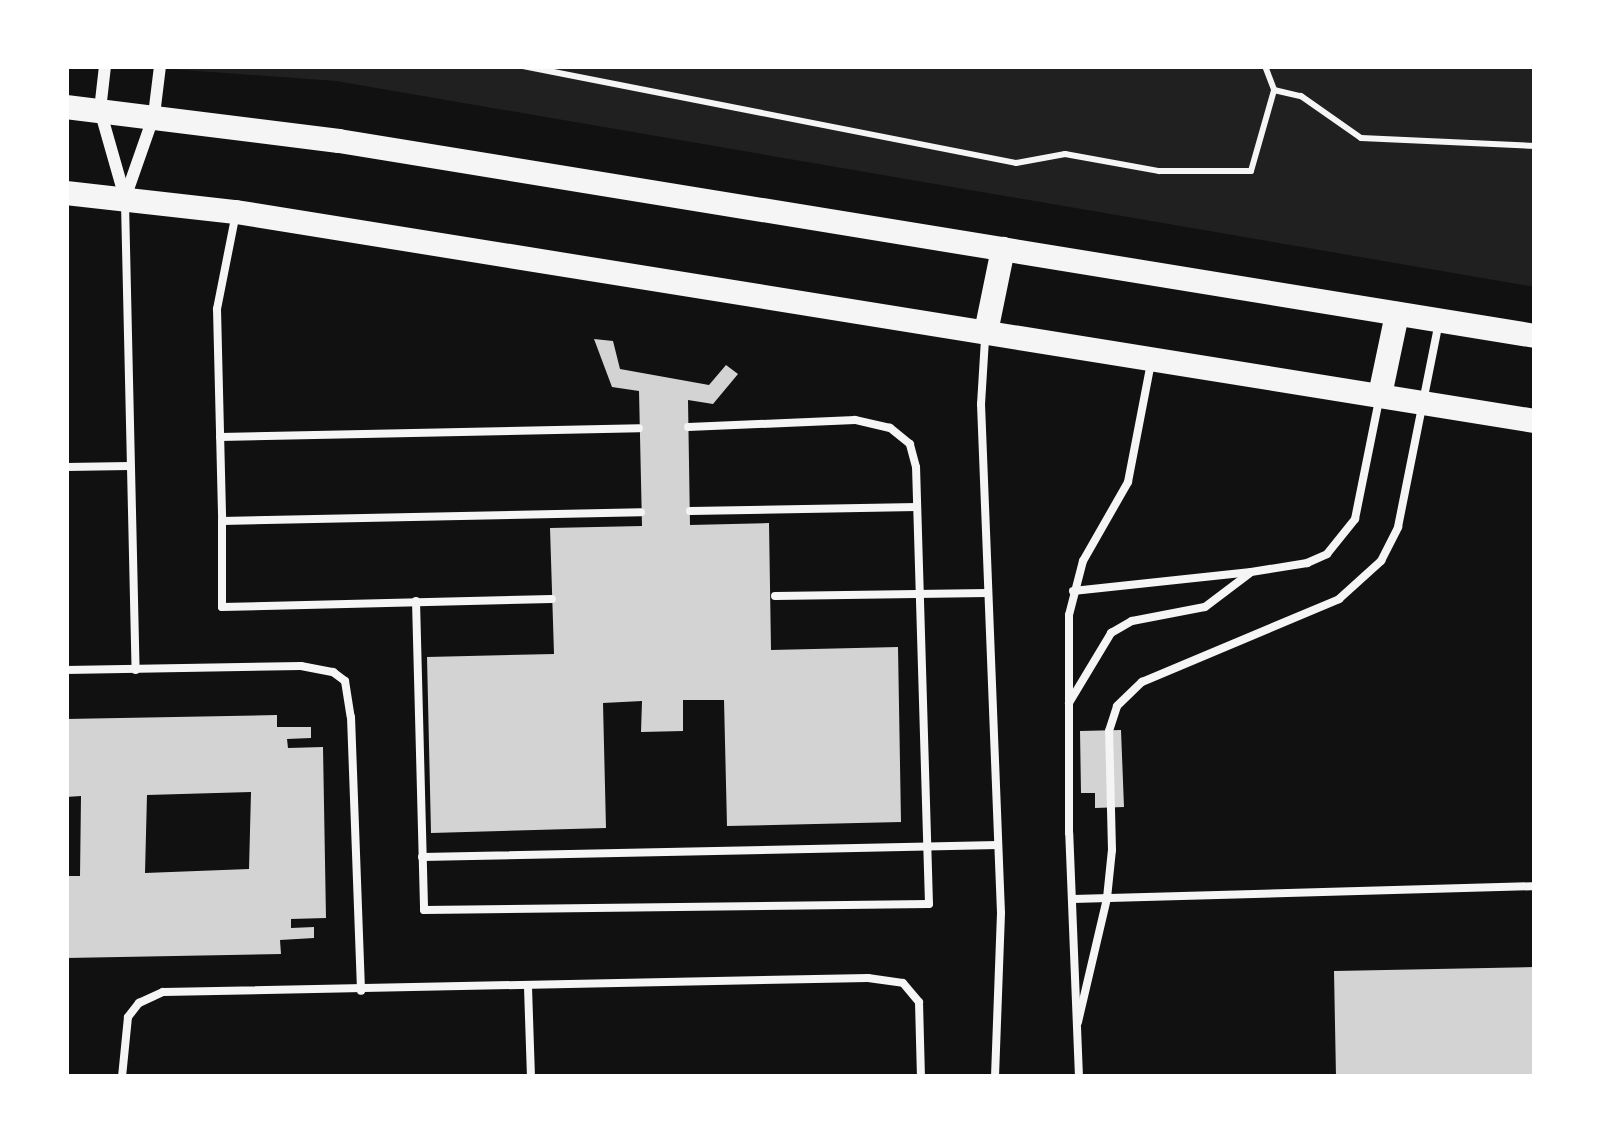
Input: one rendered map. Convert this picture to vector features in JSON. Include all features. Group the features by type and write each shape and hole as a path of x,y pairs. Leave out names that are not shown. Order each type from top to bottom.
{"main road":[{"path":"66,107 154,115 1535,336"},
{"path":"66,193 236,212 1535,422"},
{"path":"986,332 1003,249"},
{"path":"1380,395 1397,314"}],"street":[{"path":"105,66 100,110 125,198"},
{"path":"125,198 154,115 160,66"}],"lane":[{"path":"125,198 136,670"},
{"path":"236,212 217,309 222,607 552,599"},
{"path":"1078,1022 1107,898 1112,850 1109,731 1117,706 1142,682 1316,611 1369,576 1398,527 1440,321"},
{"path":"986,332 981,404 998,845 995,1077"},
{"path":"1079,1077 1069,704 1073,591 1095,536 1128,482 1152,359"},
{"path":"1073,591 1307,563 1343,538 1362,499 1380,395"},
{"path":"416,601 424,910 929,904 915,454 901,435 877,423 688,427"},
{"path":"220,436 640,428"},
{"path":"66,467 130,466"},
{"path":"689,511 917,507"},
{"path":"222,521 641,512"},
{"path":"1069,704 1095,652 1111,634 1132,621 1205,607 1251,572"},
{"path":"776,596 987,593"},
{"path":"66,670 301,666 323,668 345,681 351,717 361,991"},
{"path":"422,857 998,845"},
{"path":"1072,899 1532,886"},
{"path":"122,1077 124,1027 139,1003 152,995 894,980 919,1002 921,1077"},
{"path":"528,987 531,1077"}],"path":[{"path":"523,66 1016,163 1065,154 1159,171 1251,171 1274,91 1265,66"},
{"path":"1274,91 1301,95 1361,138 1535,146"}],"shaded area":[{"path":"129,66 1535,66 1535,287 336,81"}],"building":[{"path":"594,339 613,341 620,369 709,385 726,365 738,374 713,404 688,400 690,525 769,523 771,650 898,647 901,822 727,826 724,700 683,700 683,731 641,732 642,701 603,703 606,828 431,833 427,657 554,654 550,528 642,526 639,391 612,387"},
{"path":"277,715 277,727 311,727 311,738 287,739 288,748 323,747 326,918 291,919 291,928 314,927 314,938 280,940 281,954 66,958 66,876 80,876 81,796 66,797 66,719","holes":["251,792 249,869 145,873 147,795"]},
{"path":"1121,730 1124,807 1095,808 1095,793 1081,793 1080,731"},
{"path":"1535,967 1535,1077 1336,1077 1334,971"}]}
